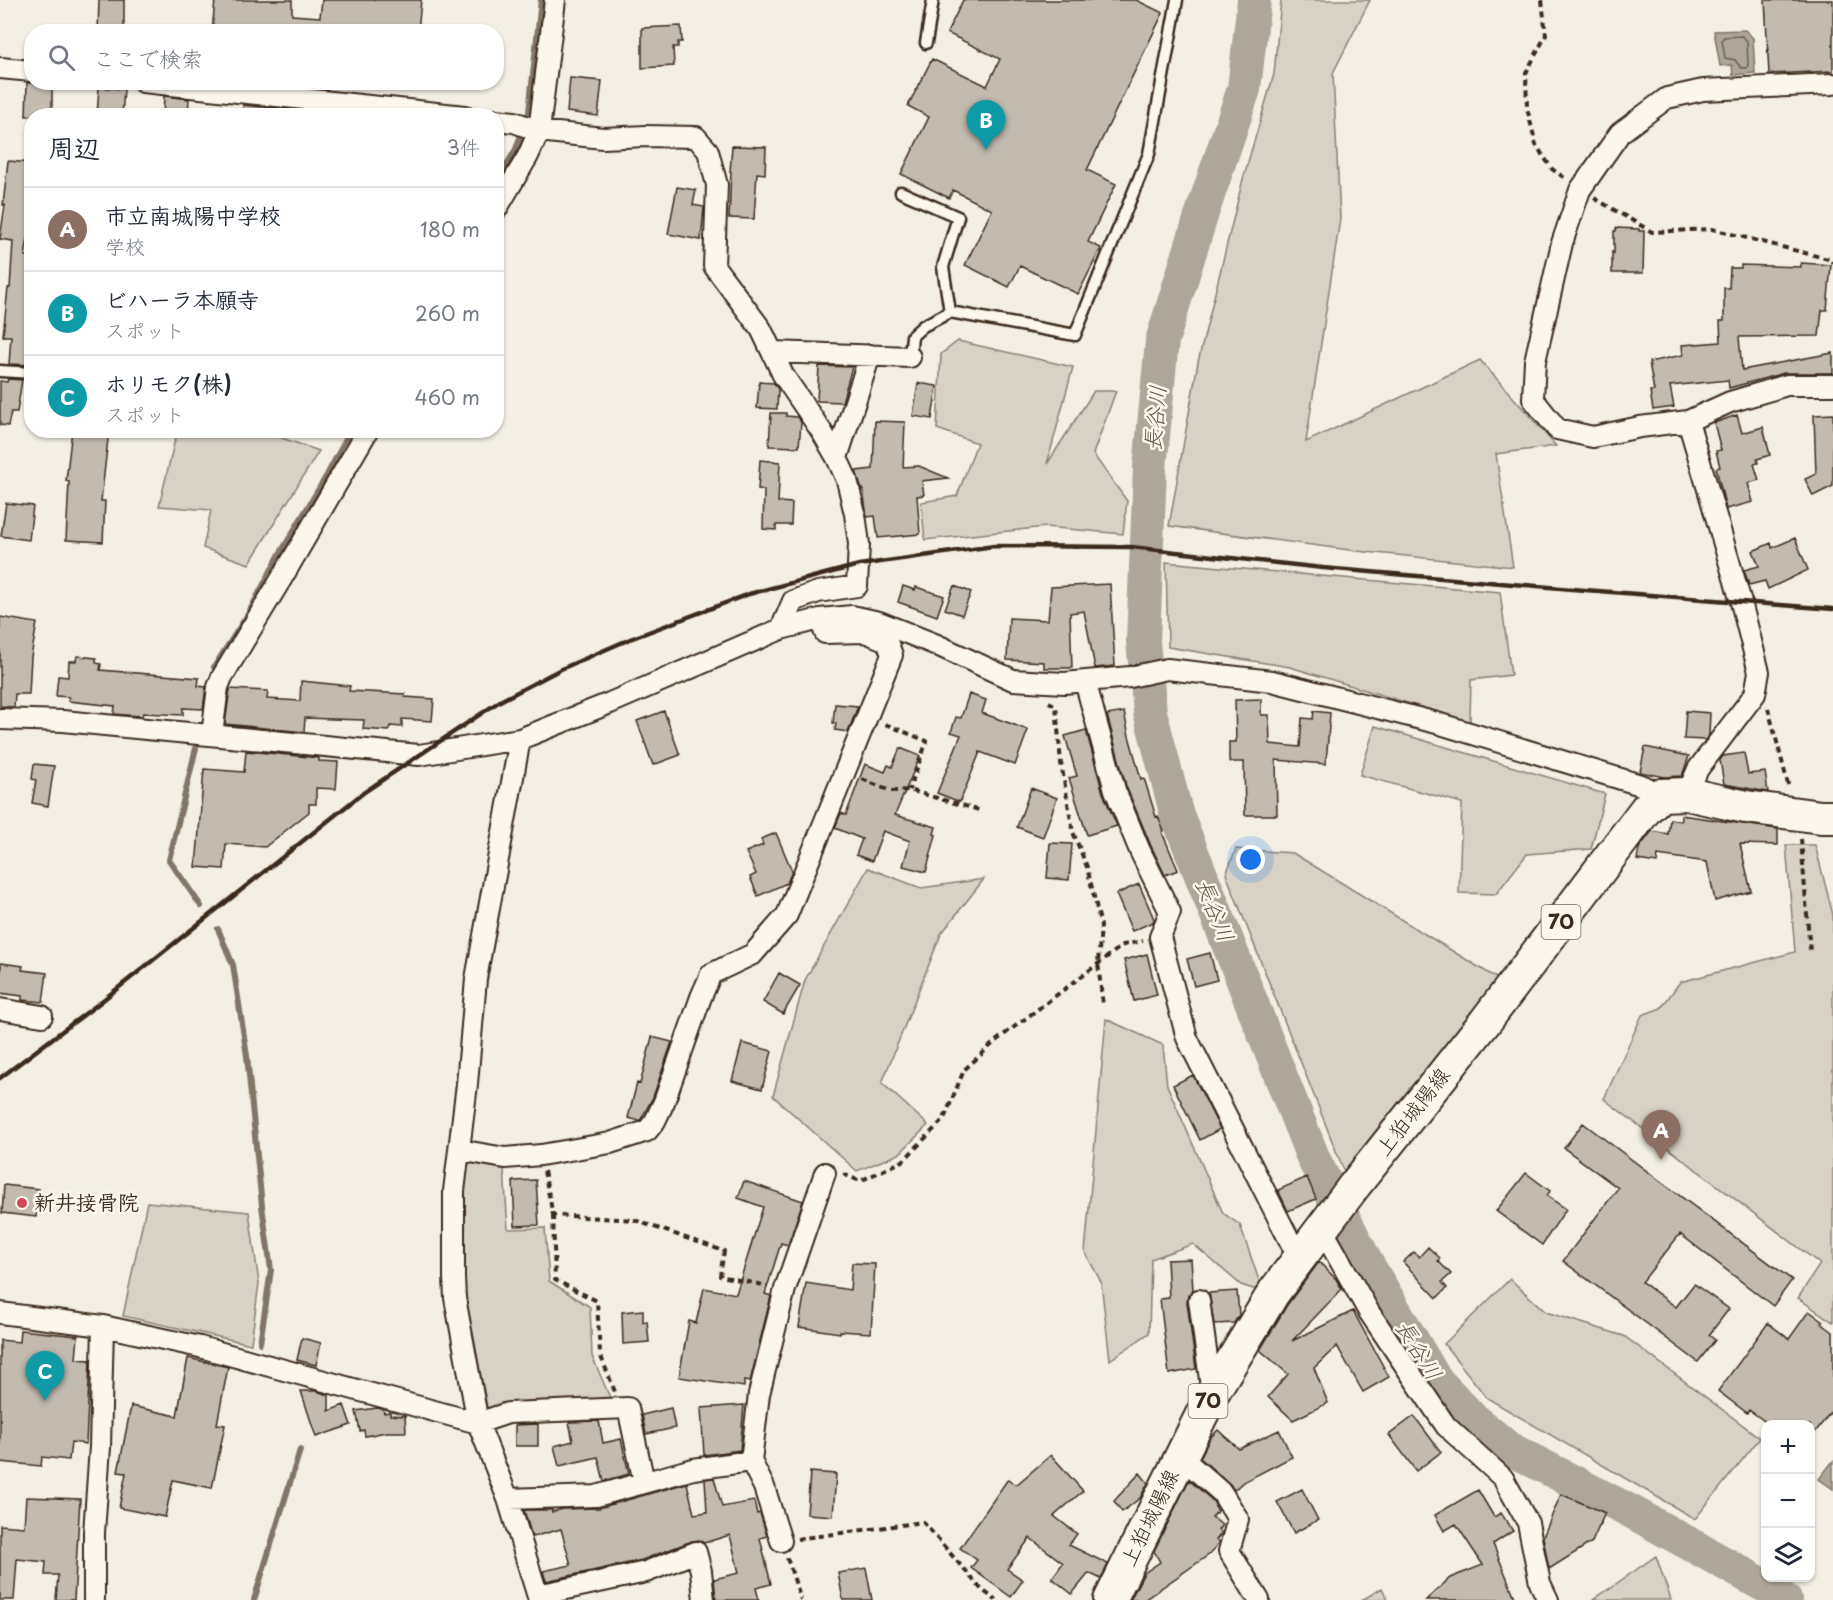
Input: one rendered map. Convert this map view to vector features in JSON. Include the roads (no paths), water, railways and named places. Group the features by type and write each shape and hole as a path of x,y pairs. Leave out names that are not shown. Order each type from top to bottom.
{"main road":[{"path":"1674,795 1821,821"},
{"name":"上狛城陽線","path":"1110,1600 1212,1394 1274,1292 1354,1186 1485,1022 1646,809 1674,795"}],"street":[{"path":"504,196 528,156 539,131 555,0"},
{"path":"0,68 24,70"},
{"path":"1833,84 1703,90 1666,98 1620,133 1580,190 1562,243 1535,361 1533,399 1557,429 1593,437 1640,427 1688,421 1730,402 1787,385 1833,386"},
{"path":"219,90 389,108"},
{"path":"505,121 539,131 603,138 696,137 708,152 717,184 714,266 761,328 783,375 837,458 847,480 855,514 859,544 857,586 818,592 793,601 781,629"},
{"path":"772,352 910,357"},
{"path":"837,458 870,355"},
{"path":"0,719 63,722 419,755 520,739 610,704 781,629 820,620 852,616 879,622 937,645 1013,680 1064,683 1130,677 1167,669 1272,681 1437,723 1674,795 1698,769 1755,694 1759,672 1688,421"},
{"path":"212,735 218,687 222,677 363,438"},
{"path":"459,1150 505,1158 541,1155 609,1143 647,1131 651,1126 664,1102 711,974 753,954 786,915 892,655 887,641 865,632 825,633 820,620"},
{"path":"1085,681 1116,790 1140,851 1170,912 1160,937 1187,1038 1299,1259"},
{"path":"520,739 476,978 454,1191 455,1298 478,1423 508,1499 538,1598 646,1572 696,1552 701,1571 704,1600"},
{"path":"0,1010 42,1016"},
{"path":"781,1541 764,1486 751,1461 759,1394 785,1289 830,1172"},
{"path":"1326,1223 1369,1312 1446,1426 1503,1478 1528,1523 1540,1583 1548,1600"},
{"path":"1199,1300 1212,1394"},
{"path":"0,1313 103,1326 200,1347 478,1423 508,1413 628,1407 644,1482"},
{"path":"94,1600 94,1533 100,1447 103,1326"},
{"path":"1180,1456 1222,1493 1238,1519 1229,1551 1259,1600"},
{"path":"508,1499 596,1496 693,1469 751,1461"}],"lane":[{"path":"926,43 933,0"},
{"path":"910,357 912,336 923,326 950,312 1075,335 1149,154 1177,0"},
{"path":"901,192 958,217 943,267 950,312"},
{"path":"0,371 24,372"}],"water":[{"path":"1745,30 1753,38 1755,73 1733,75 1732,65 1720,66 1714,31"},
{"path":"1833,1461 1833,1489 1819,1479"}],"waterway":[{"path":"504,169 516,149 529,112 541,0"},
{"name":"長谷川","path":"1254,0 1244,89 1162,341 1150,468 1143,642 1150,712 1176,812 1314,1160 1366,1262 1435,1379 1470,1416 1508,1448 1632,1512 1767,1587 1785,1600"},
{"path":"214,667 248,614 347,438"},
{"path":"196,748 169,860 201,906"},
{"path":"218,929 233,965 247,1056 262,1206 271,1270 260,1343"},
{"path":"254,1600 300,1450"}],"railway":[{"path":"0,1078 98,1004 363,793 500,701 561,669 630,639 749,594 859,565 994,546 1131,547 1323,568 1833,609"}],"place":[{"name":"ビハーラ本願寺","path":"986,150"},
{"name":"市立南城陽中学校","path":"1661,1160"},
{"name":"新井接骨院","path":"22,1203"},
{"name":"ホリモク(株)","path":"45,1401"}]}
